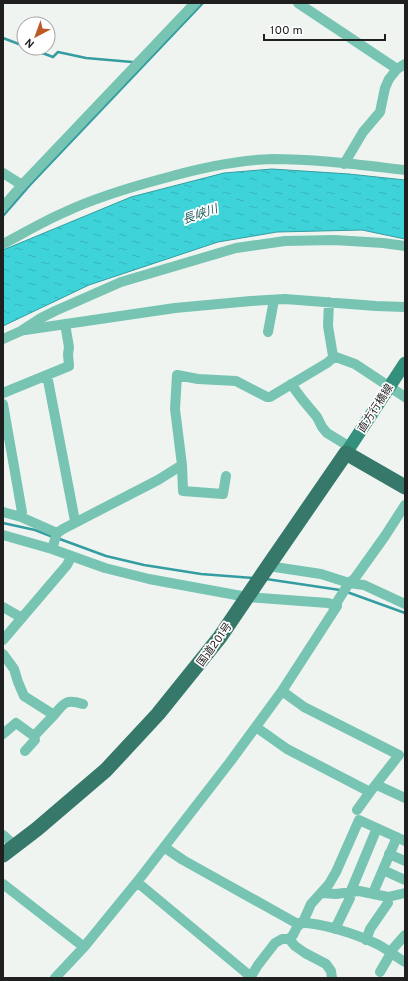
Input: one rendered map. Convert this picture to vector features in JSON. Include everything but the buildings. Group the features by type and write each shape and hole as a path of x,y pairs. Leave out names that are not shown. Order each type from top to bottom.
{"highway":[{"path":"348,450 405,487"},
{"name":"国道201号","path":"9,850 48,820 106,770 153,720 187,680 220,637 348,450"}],"main road":[{"name":"直方行橋線","path":"348,450 405,364"}],"street":[{"path":"3,207 22,185 195,3"},
{"path":"298,3 401,66 389,79 385,88 380,112 363,132 344,164"},
{"path":"3,244 64,212 105,196 128,188 207,167 242,161 309,159 405,170"},
{"path":"3,173 22,185"},
{"path":"3,339 21,331 55,311 121,282 236,248 285,241 334,240 405,246"},
{"path":"21,331 207,304 285,299 405,307"},
{"path":"268,332 274,300"},
{"path":"329,302 328,326 332,354 334,357 355,364 405,397"},
{"path":"54,325 52,315 55,311"},
{"path":"3,393 69,366 69,347 65,324"},
{"path":"226,476 224,494 183,490 182,464 175,409 177,375 198,379 236,381 267,397 274,396 291,384 327,363 334,357"},
{"path":"47,375 75,521"},
{"path":"291,384 316,416 327,433 348,450"},
{"path":"3,404 22,512 21,517"},
{"path":"53,547 57,533 75,521 158,480 182,464"},
{"path":"55,978 84,947 137,882 256,727 282,691 348,585 355,578 385,536 405,505"},
{"path":"3,512 21,517 57,533"},
{"path":"3,535 53,547 70,557 105,568 149,579 248,596 337,604"},
{"path":"3,640 67,565 70,557"},
{"path":"266,569 321,574 348,585 364,585 405,604"},
{"path":"3,607 22,618"},
{"path":"3,654 14,669 24,696 54,715"},
{"path":"282,691 304,707 402,752 357,810"},
{"path":"25,751 35,740 34,736 65,702 71,700 83,704"},
{"path":"3,734 16,723 34,736"},
{"path":"256,727 287,749 373,789 405,798"},
{"path":"289,939 297,927 303,922 311,904 316,897 322,893 336,872 358,820 401,839 389,854 373,893"},
{"path":"335,929 350,898 350,893 377,828"},
{"path":"3,835 9,850"},
{"path":"164,847 183,860 296,923 307,922 335,929 366,940 379,945 405,962"},
{"path":"389,854 405,861"},
{"path":"383,870 405,880"},
{"path":"137,882 250,977 274,943 282,939 289,939 295,946 305,953 326,964 331,971 332,978"},
{"path":"3,884 84,947"},
{"path":"322,893 350,893 359,891 388,897 405,893"},
{"path":"366,940 370,929 388,904"},
{"path":"380,972 390,953 405,935"}],"water":[{"name":"長峡川","path":"272,169 349,174 405,180 405,239 362,230 277,232 218,242 89,285 3,326 3,250 131,197 224,173"}],"waterway":[{"path":"3,216 30,185 203,3"},
{"path":"3,38 16,43"},
{"path":"56,54 58,52 86,58 135,63"},
{"path":"50,56 54,56"},
{"path":"3,523 35,530 53,537"},
{"path":"57,538 106,556 144,565 201,574 253,578"},
{"path":"266,579 340,590"},
{"path":"347,592 405,613"}]}
